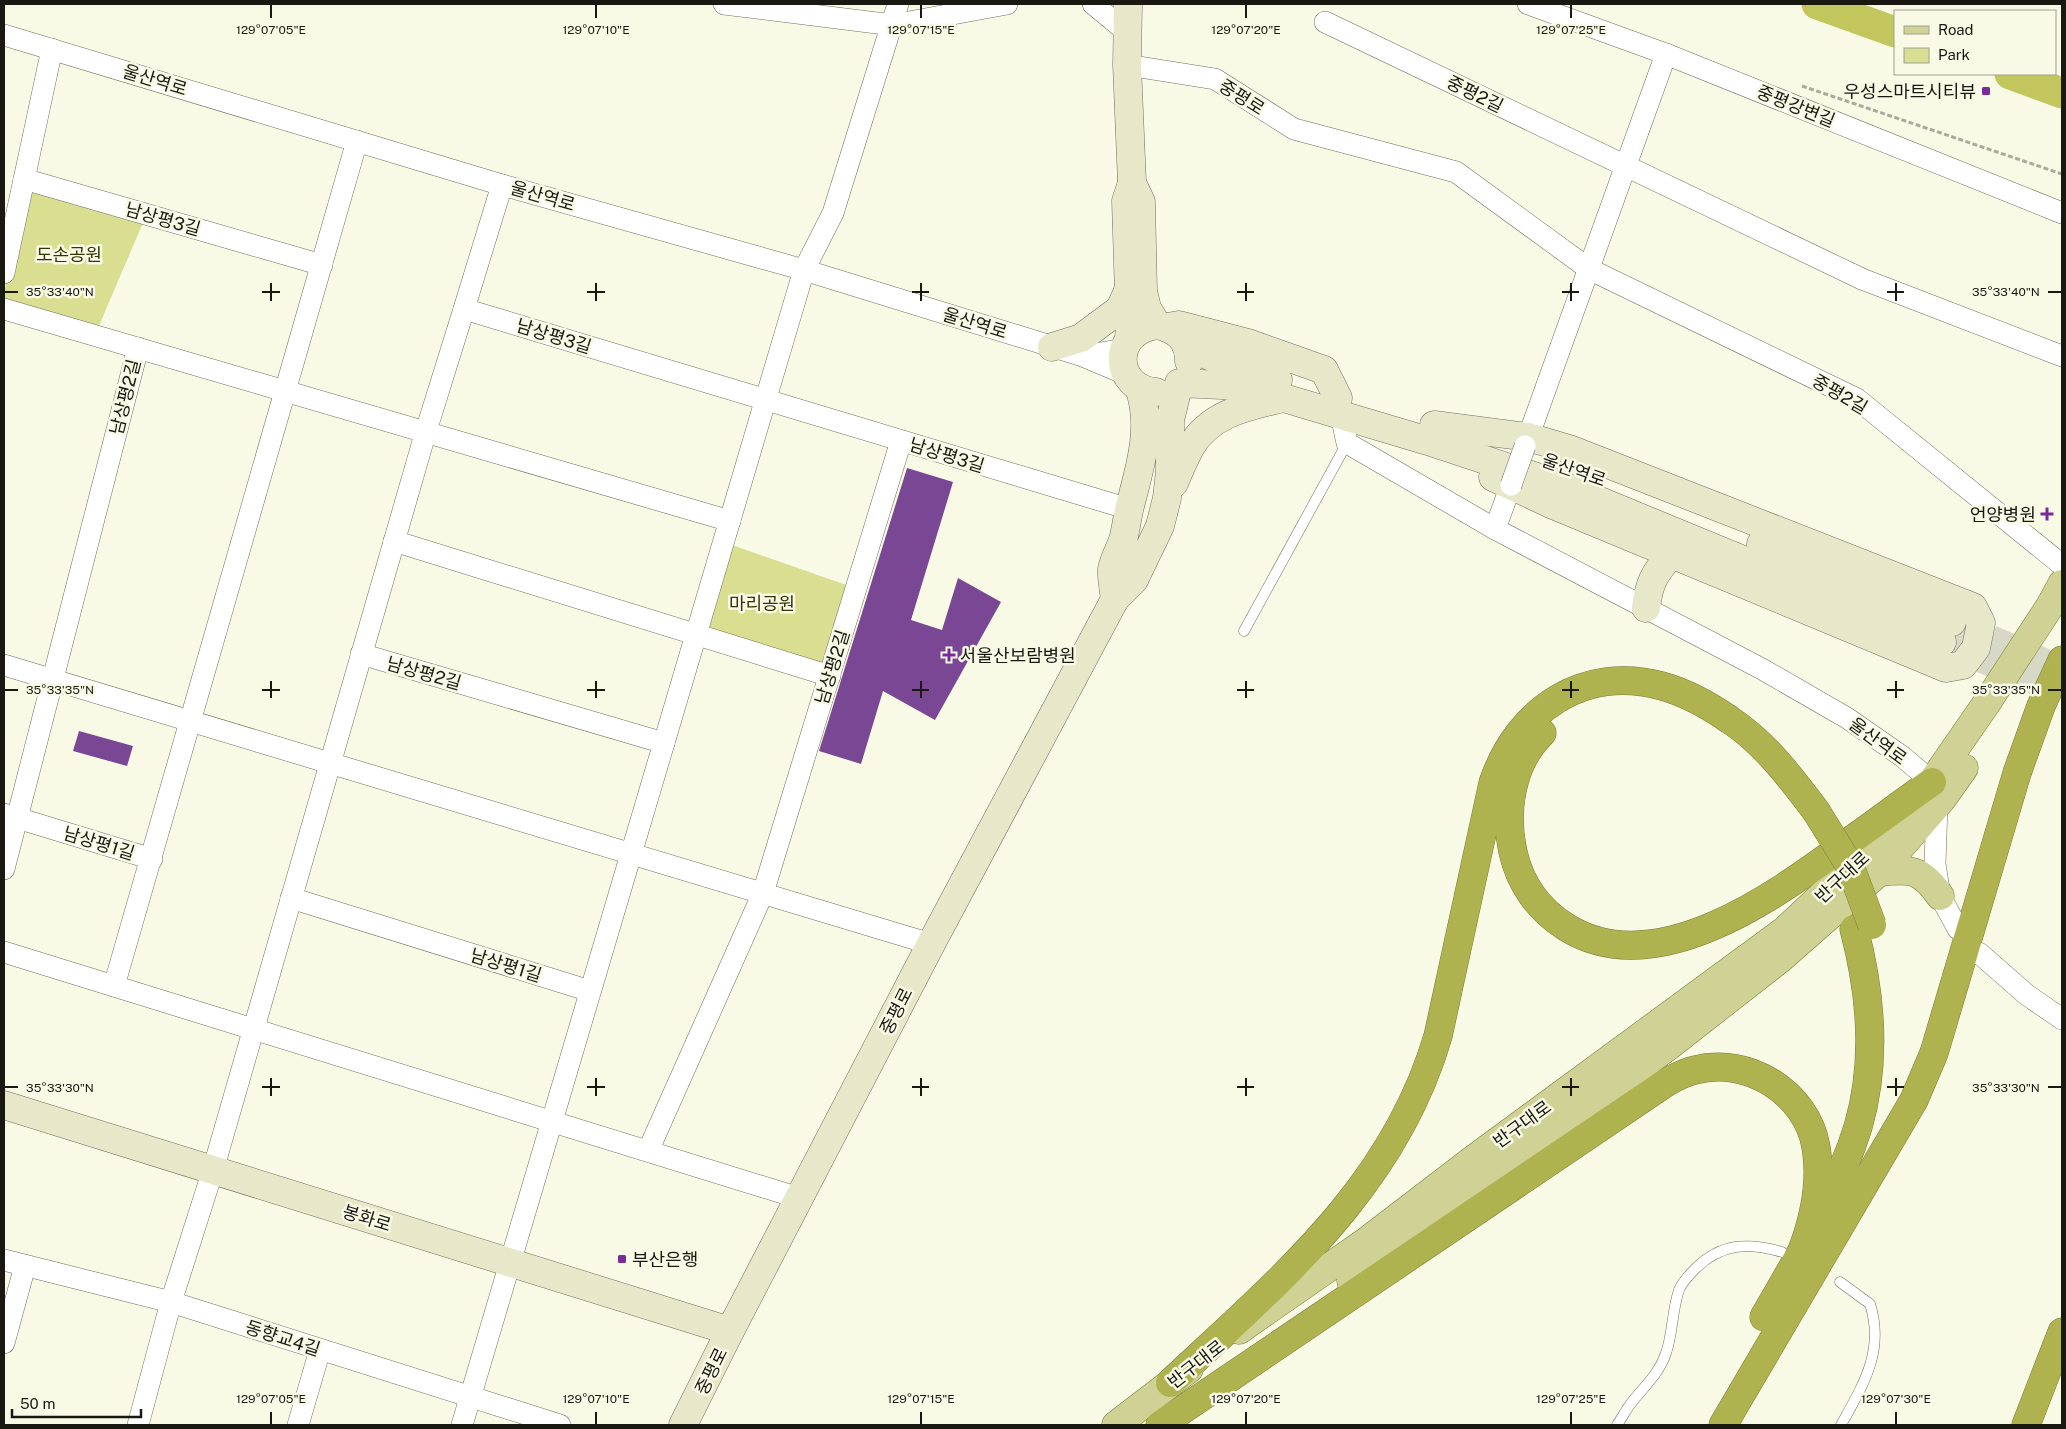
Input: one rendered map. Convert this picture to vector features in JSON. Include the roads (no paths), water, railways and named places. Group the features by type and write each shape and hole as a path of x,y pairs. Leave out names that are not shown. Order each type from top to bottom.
{"highway":[{"path":"1723,1425 1914,1100 1925,1078 1937,1045 2018,773 2041,706 2062,660"},
{"path":"1170,1383 1283,1277 1319,1239 1360,1190 1397,1135 1424,1076 1438,1036 1493,783 1510,745 1533,716 1555,700 1591,685 1634,682 1670,689 1713,709 1750,736 1782,768 1810,816 1863,927 1883,980 1884,1065 1866,1161 1843,1219"},
{"path":"1810,816 1797,808 1774,782 1726,738 1688,714 1672,707 1658,702 1629,698 1600,701 1587,705 1573,711 1547,728 1537,738 1521,764 1512,789 1509,814 1511,845 1519,873 1545,911 1564,926 1586,937 1616,944 1650,944 1687,935 1758,904 1935,793"},
{"path":"1793,1250 1837,1183 1858,1125 1864,1100 1869,1053 1869,1001 1863,927"},
{"path":"1158,1425 1667,1082 1696,1069 1718,1067 1741,1069 1763,1078 1786,1094 1807,1119 1816,1147 1818,1175 1816,1203 1703,1425"},
{"path":"2026,1425 2062,1332"}],"main road":[{"path":"1115,599 1112,568 1124,539 1129,509 1141,469 1147,420 1144,402 1130,363 1126,202 1132,183 1127,65 1128,4"},
{"path":"1132,183 1141,202 1143,291 1147,308 1171,332 1189,352 1190,363 1186,374 1179,383 1170,389 1160,392 1149,391 1130,363 1136,332 1146,327 1171,332"},
{"path":"1052,347 1081,338 1120,308 1128,291"},
{"name":"울산역로","path":"1171,332 1227,364 1339,407 1587,473 1947,632"},
{"path":"1166,498 1170,471 1170,420 1179,383"},
{"name":"울산역로","path":"1179,383 1222,385 1257,390 1282,398 1339,407"},
{"path":"1166,498 1190,447 1210,424 1224,414 1240,408 1282,398"},
{"path":"1431,433 1527,442 1572,450 1973,607 1981,623 1976,648 1963,665 1946,668 1511,486 1431,433"},
{"name":"중평로","path":"684,1425 730,1331 931,944 1115,599 1134,580 1160,526 1166,498"},
{"path":"1646,608 1649,586 1658,569 1672,554"},
{"name":"반구대로","path":"1116,1425 1247,1324 1364,1243 1475,1158 1784,931 1881,840 1935,793 1986,704 2050,606 2062,584"},
{"name":"반구대로","path":"1158,1425 1670,1045 1780,959 1879,872 1935,793 2027,677 2062,616"},
{"path":"1879,872 1902,870 1918,874 1929,880 1940,896"},
{"name":"봉화로","path":"4,1105 730,1331"}],"street":[{"path":"724,4 893,25 1007,4"},
{"path":"462,1425 804,270 833,213 898,4"},
{"path":"1092,4 1127,32"},
{"name":"중평강변길","path":"1528,4 1666,54 2062,213"},
{"name":"중평2길","path":"1325,22 1862,279 2062,356"},
{"name":"울산역로","path":"4,35 502,185 804,270 1082,356 1130,363"},
{"path":"4,274 52,49"},
{"path":"1496,529 1666,54"},
{"name":"중평로","path":"1127,65 1215,79 1294,129"},
{"name":"중평2길","path":"1294,129 1456,172 1589,269 1857,399 2062,565"},
{"path":"152,858 357,141"},
{"name":"남상평3길","path":"24,179 322,265"},
{"path":"138,1425 171,1302 213,1170 426,431 502,185"},
{"path":"4,309 730,521"},
{"name":"남상평3길","path":"464,309 1129,509"},
{"name":"남상평2길","path":"4,869 10,816 53,679 138,348"},
{"path":"1339,407 1347,443"},
{"name":"남상평2길","path":"763,893 901,441"},
{"name":"울산역로","path":"1347,443 1496,529 1762,669 1847,718 1903,758 1935,793"},
{"path":"394,541 830,676"},
{"name":"남상평2길","path":"362,654 664,744"},
{"path":"4,665 931,944"},
{"path":"1935,793 1935,864 1940,896 1958,929"},
{"name":"남상평1길","path":"10,816 152,858 114,986"},
{"path":"648,1151 763,893"},
{"name":"남상평1길","path":"291,898 590,991"},
{"path":"4,952 799,1198"},
{"path":"1979,953 2027,995 2062,1019"},
{"name":"동향교4길","path":"4,1260 171,1302 560,1425"},
{"path":"4,1343 25,1266"},
{"path":"298,1425 320,1350"}],"lane":[{"path":"1244,631 1347,443"},
{"path":"1617,1425 1629,1405 1658,1372 1666,1353 1680,1289 1688,1276 1707,1257 1725,1248 1746,1246 1793,1250"},
{"path":"1840,1282 1870,1304 1876,1330 1876,1344 1867,1375 1841,1425"}],"waterway":[{"path":"1817,4 1894,32"},
{"path":"2013,75 2062,93"}],"tunnel":[{"path":"1952,622 2062,670"},
{"path":"1942,642 2062,693"}],"place":[{"name":"우성스마트시티뷰","path":"1986,91"},
{"name":"언양병원","path":"2047,514"},
{"name":"서울산보람병원","path":"949,655"},
{"name":"부산은행","path":"622,1259"}],"park label":[{"name":"도손공원","path":"69,254"},
{"name":"마리공원","path":"762,603"}]}
